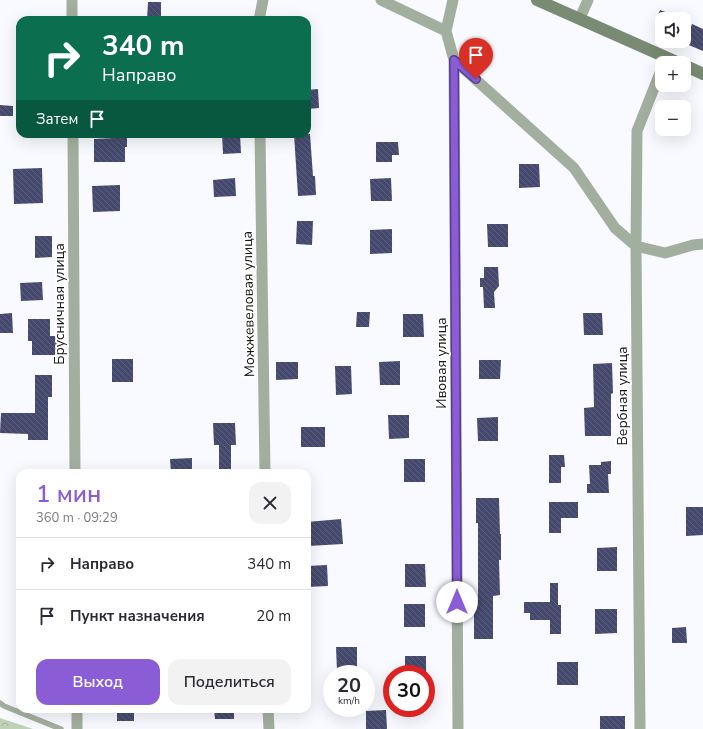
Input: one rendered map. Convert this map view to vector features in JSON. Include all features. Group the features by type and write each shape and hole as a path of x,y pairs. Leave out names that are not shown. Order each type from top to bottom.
{"street":[{"path":"72,0 72,16"},
{"path":"260,16 263,0"},
{"path":"381,0 446,31"},
{"name":"Ивовая улица","path":"453,0 446,31 454,60 458,729"},
{"path":"537,0 580,18 655,58"},
{"path":"580,18 588,0"},
{"path":"454,60 574,168 615,228 636,246 665,253 693,244 703,244"},
{"path":"691,68 703,74"},
{"name":"Вербная улица","path":"640,729 636,246 637,131 655,86"},
{"name":"Брусничная улица","path":"73,138 75,469"},
{"name":"Можжевеловая улица","path":"260,138 265,469"},
{"path":"77,713 77,729"},
{"path":"268,713 269,729"}],"lane":[{"path":"0,703 16,711"},
{"path":"21,713 61,729"}],"green space":[{"path":"0,718 33,729 0,729"}],"building":[{"path":"148,2 161,2 161,16 147,16"},
{"path":"692,24 703,29 703,51 691,46"},
{"path":"318,89 319,108 311,109 311,90"},
{"path":"0,105 13,106 13,116 0,116"},
{"path":"127,138 127,147 125,147 125,162 94,162 94,139"},
{"path":"222,138 240,138 241,153 223,154"},
{"path":"294,138 310,138 316,195 298,196"},
{"path":"376,142 398,142 399,155 392,155 392,162 376,162"},
{"path":"519,164 539,164 540,187 519,188"},
{"path":"42,168 43,203 14,204 13,169"},
{"path":"235,178 236,196 214,197 213,180"},
{"path":"391,178 392,201 371,201 370,179"},
{"path":"120,185 120,211 93,212 92,186"},
{"path":"297,221 313,221 312,245 296,244"},
{"path":"487,224 508,224 508,247 488,247"},
{"path":"392,229 392,253 370,254 370,230"},
{"path":"35,236 52,236 52,257 35,258"},
{"path":"484,267 498,267 499,286 494,292 495,308 484,308 483,287 480,287 480,278 484,278"},
{"path":"42,282 43,300 21,301 20,283"},
{"path":"357,312 370,312 369,327 356,327"},
{"path":"12,313 13,333 0,333 0,314"},
{"path":"583,313 602,313 603,335 584,335"},
{"path":"403,314 423,314 424,337 403,337"},
{"path":"28,319 50,319 50,336 59,336 59,355 32,355 32,341 28,341"},
{"path":"112,359 133,359 133,382 112,382"},
{"path":"479,360 501,360 500,379 479,379"},
{"path":"400,361 400,385 380,385 379,362"},
{"path":"276,362 298,362 298,379 276,380"},
{"path":"612,363 613,393 611,394 611,436 585,436 584,408 594,407 593,364"},
{"path":"335,366 351,366 352,394 336,395"},
{"path":"35,375 52,375 52,397 48,397 48,440 28,440 28,434 0,433 1,413 35,413"},
{"path":"388,415 409,415 409,438 389,439"},
{"path":"498,417 498,441 478,441 477,418"},
{"path":"213,423 235,423 236,445 231,445 231,469 219,469 219,445 214,445"},
{"path":"301,427 325,427 325,447 301,447"},
{"path":"549,455 564,455 565,467 561,467 561,483 549,483"},
{"path":"192,458 192,469 171,469 170,459"},
{"path":"404,459 425,459 425,482 404,482"},
{"path":"611,461 611,474 608,474 609,493 587,493 587,484 590,484 589,465 601,465 601,462"},
{"path":"476,498 499,498 501,534 501,560 499,560 500,595 493,596 493,639 474,639 474,601 478,601 478,523 476,523"},
{"path":"549,502 578,502 578,518 561,518 561,533 549,533"},
{"path":"686,507 703,507 703,535 686,536"},
{"path":"341,519 343,544 311,546 311,522"},
{"path":"617,547 617,571 597,571 597,548"},
{"path":"405,564 425,564 426,587 405,587"},
{"path":"327,565 328,586 311,587 311,566"},
{"path":"550,583 558,583 558,605 561,605 561,634 550,634 550,620 530,620 530,613 524,613 524,602 550,602"},
{"path":"404,604 425,604 425,627 404,627"},
{"path":"595,609 617,609 617,633 595,634"},
{"path":"686,627 687,643 672,643 672,628"},
{"path":"336,647 357,647 357,665 337,665"},
{"path":"405,656 426,656 426,665 405,665"},
{"path":"557,662 578,662 578,685 557,685"},
{"path":"383,710 383,717 386,717 387,729 366,729 366,717 375,717 375,711"},
{"path":"117,713 134,713 134,721 117,721"},
{"path":"214,713 234,713 234,719 215,719"},
{"path":"600,716 625,716 625,729 600,729"}],"route":[{"path":"457,602 454,60 476,79"}]}
